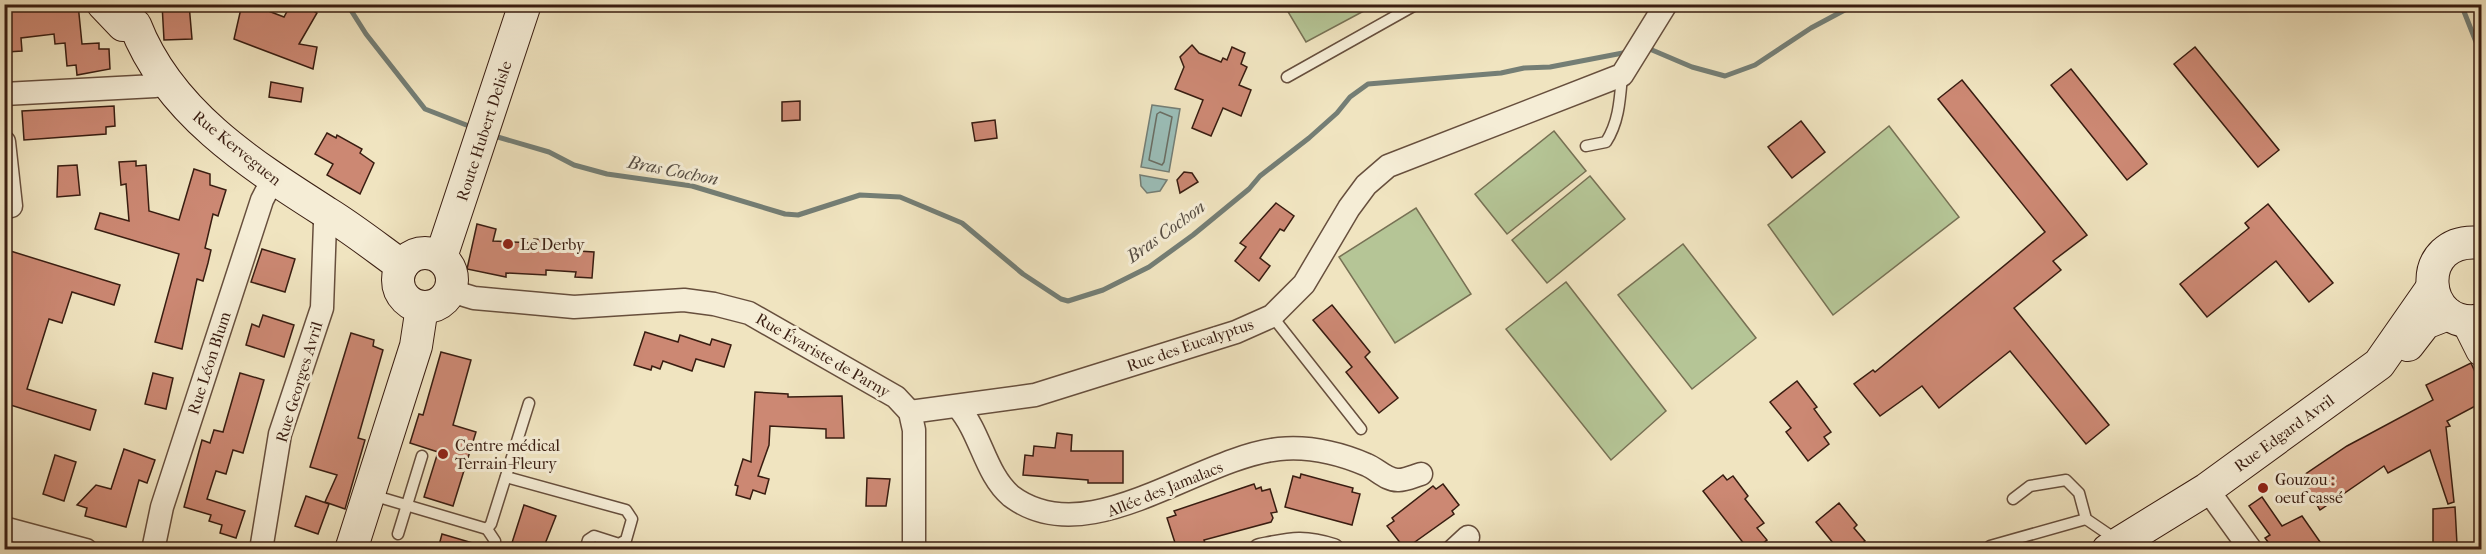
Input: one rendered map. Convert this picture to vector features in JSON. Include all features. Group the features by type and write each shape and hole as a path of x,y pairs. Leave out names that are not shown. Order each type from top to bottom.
{"street":[{"name":"Rue Kerveguen","path":"103,4 123,25 135,15 142,44 166,80 204,124 273,179 330,215 402,266"},
{"name":"Route Hubert Delisle","path":"441,257 505,70 525,4"},
{"path":"1628,66 1666,4"},
{"name":"Rue des Eucalyptus","path":"910,412 1035,395 1236,332 1272,316 1304,285 1349,208 1366,185 1388,166 1628,66"},
{"path":"4,94 155,86 166,80"},
{"path":"4,142 11,206"},
{"name":"Rue Léon Blum","path":"153,549 162,507 262,200 273,179"},
{"name":"Rue Georges Avril","path":"261,549 280,434 322,308 325,223 330,215"},
{"path":"2481,243 2457,244 2445,251 2436,262 2432,275 2435,298 2466,319 2481,350"},
{"path":"424,252 441,257 452,272 451,291 439,304 422,307 406,299 398,283 402,266 415,254 424,252"},
{"name":"Rue Edgard Avril","path":"2142,549 2213,496 2379,364 2432,288"},
{"name":"Rue Évariste de Parny","path":"451,291 474,298 574,308 684,300 714,304 749,313 896,397 910,412"},
{"path":"351,549 416,346 422,307"},
{"name":"Rue Edgard Avril","path":"2110,549 2213,496 2392,379 2415,333 2425,323 2466,319"},
{"name":"Allée des Jamalacs","path":"958,407 971,421 995,476 1009,495 1024,506 1058,519 1114,512 1245,457 1278,449 1314,448 1368,465 1385,477 1398,481 1421,474"},
{"path":"910,412 914,430 914,549"},
{"path":"2213,496 2251,549"},
{"path":"4,528 86,549"},
{"path":"1260,549 1289,543 1311,543 1333,549"}],"lane":[{"path":"1287,77 1417,4"},
{"path":"1586,146 1606,142 1612,133 1628,66"},
{"path":"1272,316 1361,429"},
{"path":"487,529 529,403"},
{"path":"398,534 422,456"},
{"path":"506,477 626,510 632,519 626,540 619,544 594,536 588,540 585,549"},
{"path":"2013,499 2030,486 2066,480 2079,493 2086,519 2108,534 2110,549"},
{"path":"369,494 487,529 495,541 492,549"},
{"path":"1986,549 2086,519"}],"green space":[{"path":"1284,5 1375,5 1306,42"},
{"path":"1889,126 1959,217 1833,315 1768,225"},
{"path":"1554,131 1586,171 1507,234 1475,194"},
{"path":"1590,176 1625,219 1547,283 1512,240"},
{"path":"1416,208 1471,294 1395,343 1339,257"},
{"path":"1683,244 1756,338 1692,389 1618,295"},
{"path":"1566,282 1666,411 1611,460 1506,329"}],"water":[{"path":"1152,105 1180,109 1169,172 1141,167"},
{"path":"1140,175 1167,180 1160,191 1147,193 1141,186"}],"building":[{"path":"9,4 78,4 82,44 99,43 99,49 109,49 110,69 77,75 76,65 67,66 65,43 55,44 54,34 21,38 22,51 7,52 4,21 11,20"},
{"path":"162,4 189,4 192,39 164,40"},
{"path":"242,4 259,4 258,7 284,17 291,4 303,4 317,13 299,44 317,47 313,69 234,39"},
{"path":"1192,45 1199,53 1221,62 1223,58 1227,60 1232,47 1245,53 1241,64 1247,67 1239,85 1251,90 1241,116 1223,108 1211,136 1192,128 1203,100 1175,89 1184,67 1180,57"},
{"path":"2195,47 2279,150 2258,167 2174,64"},
{"path":"2071,69 2147,164 2127,180 2051,85"},
{"path":"1962,80 2087,235 2053,261 2061,270 2014,308 2109,425 2086,444 2010,351 1939,408 1922,386 1880,416 1854,384 1873,370 1875,372 2045,232 1938,99"},
{"path":"271,82 303,88 301,102 269,97"},
{"path":"800,101 800,120 782,121 782,102"},
{"path":"114,106 115,126 106,127 106,134 24,140 22,111"},
{"path":"995,120 997,138 975,141 972,123"},
{"path":"1801,121 1825,152 1792,178 1768,147"},
{"path":"327,133 336,138 337,135 362,149 360,153 374,163 360,194 327,175 333,164 315,154"},
{"path":"136,161 136,166 146,165 149,211 179,220 194,169 210,174 210,185 226,190 218,216 213,214 205,248 211,250 203,281 197,279 182,349 155,342 179,254 95,229 100,213 129,221 126,184 121,185 119,162"},
{"path":"77,165 80,195 57,197 58,166"},
{"path":"1184,172 1192,173 1198,182 1180,193 1177,180"},
{"path":"1276,203 1294,216 1284,231 1280,229 1260,258 1270,266 1259,281 1235,261 1246,247 1240,243"},
{"path":"2268,204 2333,283 2309,302 2276,261 2207,317 2180,284 2249,228 2245,223"},
{"path":"477,224 496,229 493,241 534,243 534,239 548,240 547,249 594,252 592,278 575,277 576,272 546,270 546,275 506,273 506,277 467,269"},
{"path":"4,249 120,285 114,305 72,292 62,323 49,319 27,389 96,410 90,430 4,403"},
{"path":"262,249 295,259 285,292 251,282"},
{"path":"1332,305 1370,352 1365,357 1398,398 1379,413 1346,372 1352,367 1313,320"},
{"path":"263,315 294,325 284,357 246,345 252,324 259,327"},
{"path":"645,332 678,342 680,335 710,345 712,339 731,345 724,367 696,359 692,371 663,361 660,369 652,366 651,370 634,365"},
{"path":"351,333 374,340 373,346 383,350 358,438 365,440 345,509 325,502 337,475 310,467"},
{"path":"441,352 471,360 453,425 476,432 453,506 424,497 438,452 410,443 419,414 423,415"},
{"path":"2471,363 2481,385 2481,403 2447,421 2450,426 2446,427 2454,502 2448,504 2430,450 2388,473 2384,466 2320,510 2301,477 2347,446 2433,400 2426,385"},
{"path":"153,373 173,378 166,409 145,404"},
{"path":"240,373 264,380 243,453 233,450 226,474 216,471 207,499 245,511 236,538 220,533 222,525 209,521 211,515 184,507 202,440 210,443 214,430 223,432"},
{"path":"1797,381 1817,407 1814,409 1831,432 1824,437 1829,444 1808,461 1786,432 1791,428 1770,402"},
{"path":"755,392 788,394 788,397 842,396 844,438 826,438 826,429 770,426 769,445 758,476 769,479 765,494 753,490 750,499 736,495 738,486 735,485 743,459 751,462"},
{"path":"1057,433 1072,435 1071,451 1123,451 1123,483 1088,483 1088,480 1023,475 1025,455 1033,456 1034,446 1055,448"},
{"path":"124,449 155,460 147,483 139,480 126,527 85,516 87,508 77,505 96,485 111,489"},
{"path":"55,455 76,462 64,501 43,494"},
{"path":"1301,474 1353,488 1352,492 1360,494 1352,525 1285,507 1293,476 1300,478"},
{"path":"1723,475 1727,480 1733,476 1748,496 1745,499 1764,523 1757,528 1767,540 1755,549 1748,549 1703,491"},
{"path":"867,478 890,479 886,506 866,506"},
{"path":"1254,484 1256,489 1261,487 1262,491 1270,489 1277,512 1271,513 1273,518 1271,522 1204,540 1205,543 1187,549 1177,549 1167,518 1176,515 1174,511"},
{"path":"1443,484 1459,505 1452,511 1454,514 1405,549 1387,526 1394,521 1392,518 1433,486 1436,489"},
{"path":"306,496 329,504 318,534 295,526"},
{"path":"2262,497 2282,526 2302,516 2325,549 2273,549 2265,538 2270,535 2249,506"},
{"path":"1839,503 1857,525 1854,528 1865,541 1855,549 1838,549 1816,522"},
{"path":"524,505 556,516 543,549 510,549"},
{"path":"2455,507 2457,544 2433,546 2433,509"},
{"path":"442,534 483,546 482,549 438,549"}],"waterway":[{"name":"Bras Cochon","path":"347,4 366,34 425,109 474,128"},
{"name":"Bras Cochon","path":"1645,47 1692,67 1725,76 1755,65 1811,28 1856,4"},
{"name":"Bras Cochon","path":"2461,4 2482,57"},
{"name":"Bras Cochon","path":"491,135 549,152 574,165 607,174 692,186 785,214 798,215 860,195 900,197 962,223 1023,274 1061,299 1068,301 1103,290 1149,267 1193,235 1249,189 1260,176 1309,138 1337,113 1350,97 1368,84 1550,67 1628,52"}],"place":[{"name":"Le Derby","path":"508,244"},
{"name":"Centre médical Terrain-Fleury","path":"443,454"},
{"name":"Gouzou : oeuf cassé","path":"2263,488"}]}
